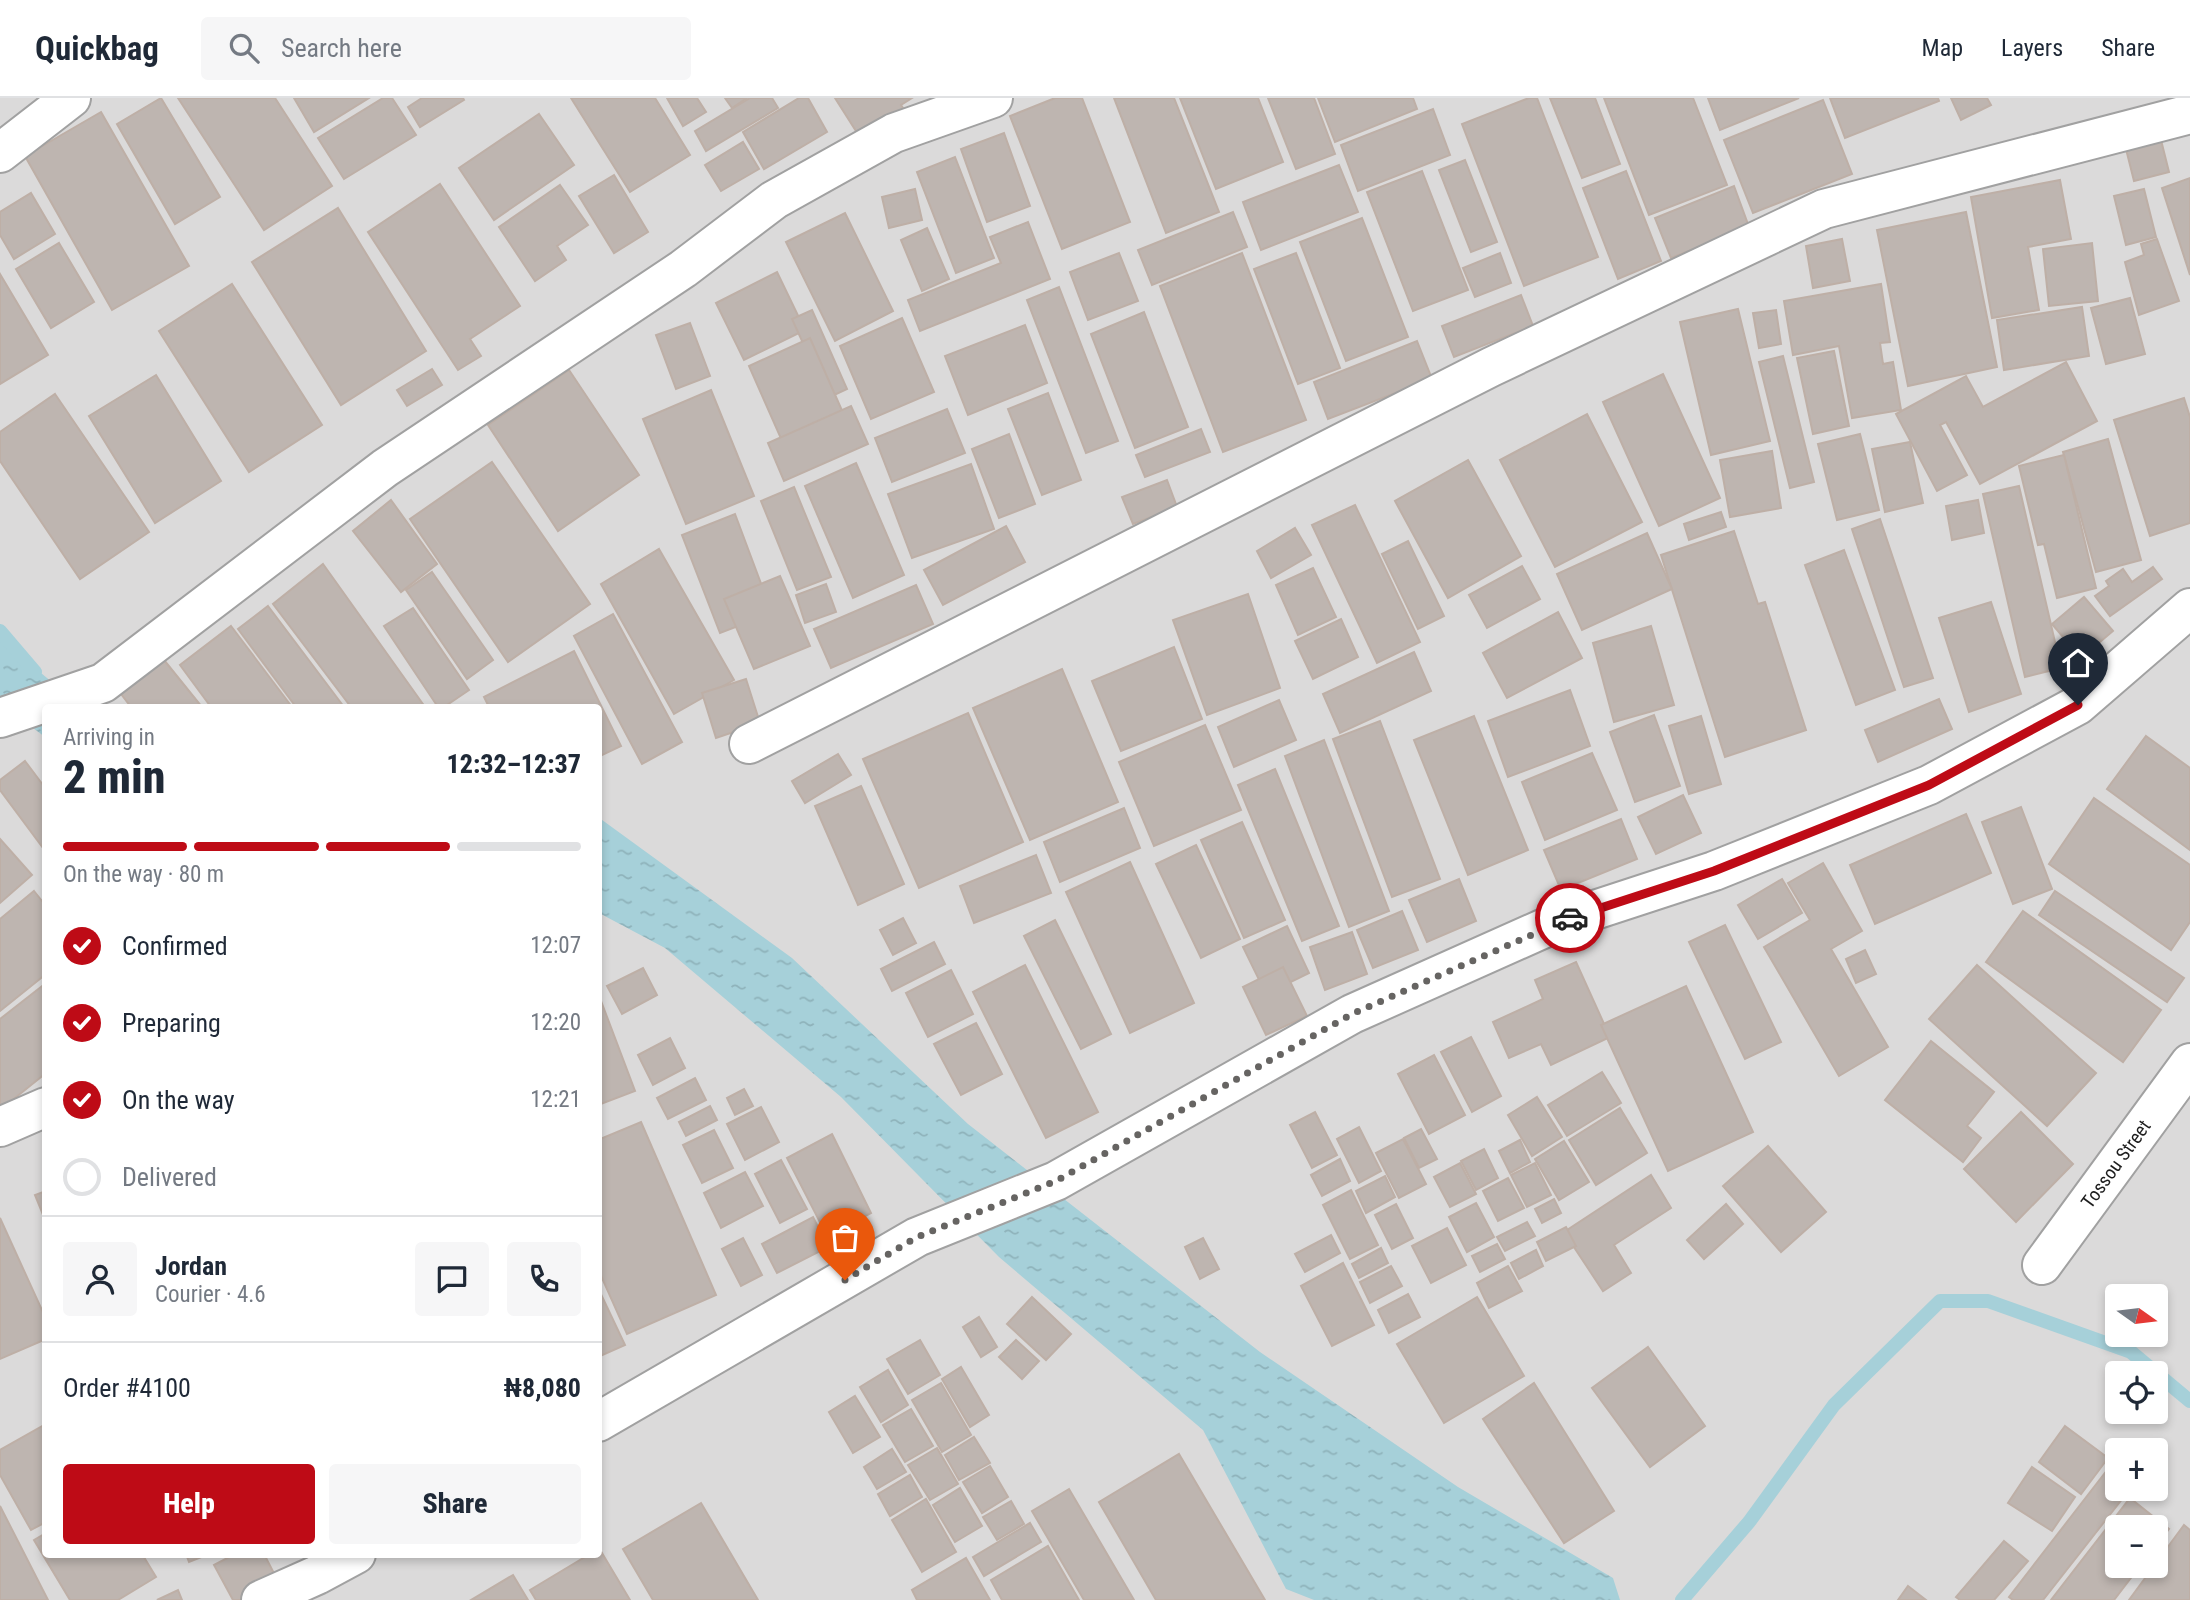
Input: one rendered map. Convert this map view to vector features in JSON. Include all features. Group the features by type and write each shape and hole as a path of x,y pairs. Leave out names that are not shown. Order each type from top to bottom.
{"street":[{"path":"0,153 71,98"},
{"path":"0,718 103,683 385,468 683,269 774,200 894,134 993,98"},
{"path":"749,744 1491,367 1824,209 2190,114"},
{"path":"602,1420 917,1237 1056,1181 1352,1014 1558,922 1714,871 1929,785 2078,705 2190,608"},
{"name":"Tossou Street","path":"2042,1265 2190,1063"},
{"path":"0,1127 42,1109"},
{"path":"261,1600 349,1558"}],"shaded area":[{"path":"0,98 2190,98 2190,1600 0,1600"}],"water":[{"path":"0,639 78,704 42,704 42,735 0,703"},
{"path":"602,820 792,958 968,1124 1260,1352 1458,1487 1613,1578 1620,1600 1314,1600 1286,1589 1203,1430 999,1257 841,1097 665,948 602,915"}],"building":[{"path":"161,98 220,197 175,224 117,124"},
{"path":"178,98 275,98 332,186 264,230"},
{"path":"294,98 369,98 314,132"},
{"path":"383,98 392,98 416,135 344,179 318,138"},
{"path":"422,98 464,100 420,127 408,107"},
{"path":"571,98 655,98 690,155 630,192"},
{"path":"667,98 697,98 706,112 683,126"},
{"path":"725,98 747,98 732,108"},
{"path":"750,98 772,98 778,108 706,151 695,131"},
{"path":"799,98 808,98 827,132 764,169 743,132"},
{"path":"835,98 912,98 901,105 907,114 863,142"},
{"path":"1055,98 1082,98 1130,222 1062,249 1010,116"},
{"path":"1114,98 1174,98 1219,212 1166,233"},
{"path":"1180,98 1258,98 1283,162 1216,189"},
{"path":"1268,98 1314,98 1335,154 1296,169"},
{"path":"1318,98 1413,98 1417,109 1335,142"},
{"path":"1529,98 1537,98 1598,257 1524,286 1462,124"},
{"path":"1550,98 1595,98 1620,164 1582,178"},
{"path":"1604,98 1693,98 1727,185 1649,215"},
{"path":"1708,98 1799,98 1720,130"},
{"path":"1830,98 1938,98 1939,101 1845,138"},
{"path":"1951,98 1987,98 1991,105 1961,120"},
{"path":"1823,100 1852,174 1753,213 1724,140"},
{"path":"1433,109 1450,155 1358,191 1341,145"},
{"path":"101,112 189,266 112,310 25,156"},
{"path":"539,114 574,165 494,220 459,168"},
{"path":"2159,132 2169,172 2134,181 2124,141"},
{"path":"1004,133 1030,206 987,222 961,149"},
{"path":"743,142 759,169 721,191 705,165"},
{"path":"955,157 994,258 956,273 917,172"},
{"path":"1465,160 1497,242 1471,252 1439,170"},
{"path":"1339,165 1358,212 1261,250 1243,202"},
{"path":"1422,171 1468,290 1413,311 1367,192"},
{"path":"1626,171 1661,261 1618,279 1583,188"},
{"path":"614,175 648,232 614,253 579,196"},
{"path":"2190,178 2190,275 2162,188"},
{"path":"2060,180 2071,239 2028,247 2039,310 1992,318 1971,197"},
{"path":"440,184 520,306 470,339 481,356 458,370 368,232"},
{"path":"560,185 588,225 557,246 566,260 535,281 499,227"},
{"path":"1734,186 1749,227 1671,258 1655,218"},
{"path":"915,189 922,220 889,228 882,197"},
{"path":"2144,189 2156,237 2126,245 2114,196"},
{"path":"31,193 55,234 14,259 0,235 0,212"},
{"path":"338,208 426,351 341,405 252,262"},
{"path":"1233,212 1247,247 1152,285 1138,250"},
{"path":"1966,212 1997,367 1908,386 1877,230"},
{"path":"845,213 893,311 835,341 786,242"},
{"path":"1362,218 1408,337 1346,361 1300,242"},
{"path":"1028,222 1050,279 920,331 908,300 1001,263 990,237"},
{"path":"927,228 949,279 922,291 901,240"},
{"path":"1842,239 1850,281 1813,288 1806,246"},
{"path":"2157,239 2179,301 2139,315 2125,262 2144,255 2141,244"},
{"path":"59,243 94,302 51,328 16,269"},
{"path":"2092,243 2098,301 2049,306 2043,249"},
{"path":"1119,253 1138,301 1088,320 1070,272"},
{"path":"1242,253 1306,420 1223,452 1160,286"},
{"path":"1296,253 1340,368 1298,384 1254,269"},
{"path":"1500,253 1511,283 1475,297 1463,268"},
{"path":"777,272 805,330 744,360 716,303"},
{"path":"0,274 48,355 0,384"},
{"path":"232,284 322,425 249,472 159,331"},
{"path":"1881,284 1890,342 1880,343 1883,364 1893,362 1901,410 1852,418 1839,346 1793,355 1784,301"},
{"path":"1059,287 1118,441 1086,453 1027,300"},
{"path":"1521,295 1533,326 1454,357 1442,326"},
{"path":"2130,298 2145,354 2106,364 2091,308"},
{"path":"2082,307 2089,356 2004,370 1997,320"},
{"path":"1738,309 1770,441 1711,455 1680,322"},
{"path":"812,310 847,389 828,398 792,319"},
{"path":"1776,310 1781,344 1759,348 1753,313"},
{"path":"1144,312 1188,427 1135,448 1091,334"},
{"path":"902,318 934,392 871,419 840,346"},
{"path":"690,323 710,376 676,389 656,335"},
{"path":"1025,325 1047,383 968,415 945,356"},
{"path":"810,338 855,440 794,468 749,366"},
{"path":"1417,341 1432,379 1328,419 1314,382"},
{"path":"1834,351 1849,426 1813,434 1797,358"},
{"path":"1783,356 1814,482 1790,488 1759,362"},
{"path":"2066,362 2097,421 1980,484 1946,422 1940,425 1967,475 1937,491 1896,414 1966,376 1983,407"},
{"path":"432,369 442,385 407,406 397,390"},
{"path":"569,370 639,475 558,531 488,425"},
{"path":"1663,374 1720,498 1659,526 1603,402"},
{"path":"156,375 221,481 155,523 89,416"},
{"path":"711,390 754,496 686,524 643,419"},
{"path":"1048,393 1081,480 1042,495 1008,409"},
{"path":"55,394 149,532 80,579 0,461 0,432"},
{"path":"2184,398 2190,417 2190,523 2150,536 2114,420"},
{"path":"851,406 868,444 784,481 768,443"},
{"path":"947,409 965,453 892,482 875,438"},
{"path":"1587,414 1642,522 1555,567 1500,460"},
{"path":"1201,429 1210,452 1145,477 1136,455"},
{"path":"1009,434 1035,504 999,518 972,449"},
{"path":"1860,434 1879,510 1837,520 1818,444"},
{"path":"2108,439 2141,560 2096,572 2063,452"},
{"path":"1910,442 1923,503 1885,512 1872,449"},
{"path":"1772,451 1781,508 1730,517 1720,460"},
{"path":"2064,455 2096,588 2057,598 2044,544 2038,545 2019,466"},
{"path":"1468,460 1521,556 1448,598 1395,501"},
{"path":"492,462 590,604 508,662 410,519"},
{"path":"856,463 904,575 853,598 805,486"},
{"path":"971,464 994,529 912,558 888,494"},
{"path":"1167,480 1177,507 1133,524 1122,497"},
{"path":"2019,486 2061,668 2025,677 1983,494"},
{"path":"794,487 831,577 797,590 761,501"},
{"path":"391,500 437,564 401,592 353,531"},
{"path":"1978,500 1984,533 1952,540 1946,506"},
{"path":"1355,505 1420,642 1377,663 1312,525"},
{"path":"1721,512 1726,527 1689,540 1684,524"},
{"path":"735,514 772,613 720,633 682,535"},
{"path":"1880,519 1933,678 1904,687 1852,529"},
{"path":"1006,526 1025,562 943,605 924,570"},
{"path":"1295,528 1311,555 1271,578 1257,551"},
{"path":"1734,531 1758,604 1765,602 1806,730 1725,757 1661,555"},
{"path":"1647,533 1672,589 1582,630 1557,574"},
{"path":"1408,541 1444,616 1418,629 1382,554"},
{"path":"659,549 734,680 674,714 601,584"},
{"path":"1844,550 1895,690 1856,705 1805,565"},
{"path":"323,564 423,704 349,704 273,604"},
{"path":"1522,566 1540,599 1487,628 1469,595"},
{"path":"2153,567 2162,579 2110,616 2095,596 2109,586 2106,581 2123,569 2132,582"},
{"path":"1313,568 1336,617 1298,635 1276,585"},
{"path":"432,572 493,660 467,679 406,590"},
{"path":"780,576 810,646 754,669 724,599"},
{"path":"826,584 836,612 805,623 796,595"},
{"path":"916,585 933,624 831,668 814,629"},
{"path":"1248,594 1280,688 1207,715 1173,620"},
{"path":"2084,597 2113,631 2081,658 2052,624"},
{"path":"1991,602 2021,694 1969,712 1939,618"},
{"path":"268,606 342,704 294,704 238,629"},
{"path":"413,608 469,690 448,704 436,704 384,626"},
{"path":"1558,612 1582,658 1507,698 1483,653"},
{"path":"613,614 682,742 642,764 574,636"},
{"path":"1341,619 1358,657 1313,679 1295,641"},
{"path":"231,626 290,704 209,704 180,665"},
{"path":"1651,626 1674,705 1614,722 1593,643"},
{"path":"1174,647 1202,719 1121,751 1092,681"},
{"path":"574,651 600,704 488,704 484,697"},
{"path":"1414,652 1431,691 1340,733 1323,694"},
{"path":"164,660 200,704 129,704 121,694"},
{"path":"1062,669 1118,802 1030,840 973,708"},
{"path":"746,679 760,723 716,738 702,693"},
{"path":"1570,690 1590,746 1508,777 1488,721"},
{"path":"1939,699 1952,729 1878,762 1865,730"},
{"path":"1279,700 1296,740 1234,767 1218,727"},
{"path":"602,708 621,746 602,755"},
{"path":"968,713 1023,842 919,888 863,759"},
{"path":"1654,715 1680,786 1635,802 1610,732"},
{"path":"1474,716 1528,850 1468,875 1414,740"},
{"path":"1701,716 1721,784 1689,794 1669,726"},
{"path":"1380,721 1440,879 1392,897 1333,739"},
{"path":"1205,725 1241,810 1154,846 1119,762"},
{"path":"2146,736 2190,768 2190,850 2107,789"},
{"path":"1324,740 1389,911 1349,927 1285,756"},
{"path":"1592,753 1617,810 1545,840 1522,782"},
{"path":"838,754 851,775 805,803 792,781"},
{"path":"25,761 42,784 42,847 0,790 0,780"},
{"path":"1275,769 1339,926 1302,941 1238,785"},
{"path":"861,786 904,884 858,905 815,806"},
{"path":"1683,795 1701,833 1656,854 1638,817"},
{"path":"2094,798 2190,865 2190,922 2171,950 2049,864"},
{"path":"2021,807 2052,889 2013,904 1982,822"},
{"path":"1124,808 1140,848 1060,882 1044,842"},
{"path":"1966,814 1991,873 1875,924 1850,865"},
{"path":"1621,819 1637,859 1561,890 1544,850"},
{"path":"1242,822 1285,920 1244,938 1201,840"},
{"path":"0,839 32,875 0,903"},
{"path":"1196,845 1240,939 1201,958 1156,864"},
{"path":"1036,855 1051,893 974,923 960,886"},
{"path":"1130,862 1194,1003 1130,1033 1066,892"},
{"path":"1823,863 1862,931 1831,949 1888,1047 1839,1076 1764,947 1810,920 1788,883"},
{"path":"1459,879 1476,921 1427,942 1409,900"},
{"path":"1782,879 1802,913 1758,939 1738,905"},
{"path":"34,891 42,901 42,977 0,1011 0,919"},
{"path":"2055,891 2184,978 2167,1002 2039,915"},
{"path":"1402,911 1418,950 1373,968 1357,930"},
{"path":"2023,911 2161,1010 2123,1062 1986,962"},
{"path":"903,918 916,943 893,955 880,930"},
{"path":"1055,920 1111,1034 1081,1049 1024,936"},
{"path":"1725,925 1781,1042 1745,1059 1689,942"},
{"path":"1287,926 1309,973 1266,994 1243,947"},
{"path":"1352,932 1367,974 1325,990 1310,947"},
{"path":"934,942 945,964 892,991 881,969"},
{"path":"1865,950 1876,974 1856,983 1846,959"},
{"path":"1576,962 1610,1037 1551,1065 1541,1044 1509,1058 1493,1022 1543,999 1535,980"},
{"path":"1025,965 1098,1112 1046,1138 973,992"},
{"path":"1977,965 2096,1073 2047,1126 1929,1019"},
{"path":"1283,967 1307,1016 1266,1035 1243,987"},
{"path":"643,968 657,995 622,1014 607,986"},
{"path":"951,970 973,1014 928,1037 906,993"},
{"path":"42,986 42,1076 0,1110 0,1019"},
{"path":"1686,986 1753,1132 1668,1171 1601,1025"},
{"path":"602,1004 635,1091 602,1103"},
{"path":"976,1023 1002,1074 961,1095 934,1044"},
{"path":"1471,1037 1501,1096 1472,1112 1441,1052"},
{"path":"670,1038 685,1068 653,1085 638,1055"},
{"path":"1931,1041 1994,1092 1967,1126 1981,1138 1963,1162 1885,1100"},
{"path":"1434,1055 1465,1115 1429,1134 1398,1074"},
{"path":"1602,1072 1621,1103 1567,1136 1548,1105"},
{"path":"695,1078 706,1100 668,1119 657,1098"},
{"path":"744,1089 753,1106 735,1115 727,1098"},
{"path":"1537,1097 1562,1137 1532,1156 1508,1115"},
{"path":"710,1106 717,1120 686,1136 679,1122"},
{"path":"761,1107 779,1142 745,1160 727,1124"},
{"path":"1620,1108 1647,1153 1596,1185 1569,1140"},
{"path":"1315,1112 1337,1155 1312,1168 1290,1125"},
{"path":"2021,1112 2073,1164 2016,1222 1964,1169"},
{"path":"641,1122 716,1295 627,1334 602,1278 602,1138"},
{"path":"1359,1127 1381,1171 1359,1183 1337,1139"},
{"path":"1421,1129 1437,1159 1419,1168 1404,1138"},
{"path":"714,1130 733,1168 702,1183 683,1145"},
{"path":"832,1134 871,1213 827,1236 787,1158"},
{"path":"1403,1139 1426,1184 1399,1198 1376,1153"},
{"path":"1520,1140 1530,1162 1510,1173 1499,1151"},
{"path":"1564,1141 1589,1182 1559,1200 1535,1159"},
{"path":"1768,1146 1826,1212 1781,1252 1723,1186"},
{"path":"1484,1149 1498,1178 1476,1190 1461,1161"},
{"path":"1340,1159 1350,1181 1322,1196 1311,1175"},
{"path":"781,1160 807,1209 780,1223 755,1174"},
{"path":"1460,1163 1476,1194 1450,1207 1434,1177"},
{"path":"1535,1163 1551,1195 1527,1207 1511,1175"},
{"path":"745,1172 763,1206 721,1228 704,1193"},
{"path":"1651,1175 1671,1208 1614,1245 1631,1273 1603,1291 1564,1232"},
{"path":"1385,1176 1395,1197 1366,1213 1356,1191"},
{"path":"1508,1178 1524,1208 1498,1221 1483,1191"},
{"path":"1351,1190 1378,1245 1350,1259 1323,1205"},
{"path":"42,1192 42,1212 35,1195"},
{"path":"1554,1199 1561,1213 1542,1223 1535,1209"},
{"path":"1476,1203 1494,1237 1467,1252 1449,1217"},
{"path":"1396,1204 1413,1238 1392,1249 1375,1215"},
{"path":"1726,1204 1743,1224 1704,1259 1687,1240"},
{"path":"813,1217 828,1247 777,1273 762,1244"},
{"path":"0,1218 42,1310 42,1341 0,1359"},
{"path":"1527,1222 1535,1236 1505,1251 1497,1237"},
{"path":"1566,1227 1576,1246 1546,1261 1537,1242"},
{"path":"1447,1228 1466,1265 1431,1283 1412,1246"},
{"path":"1331,1235 1340,1253 1305,1272 1295,1254"},
{"path":"743,1238 762,1275 741,1286 722,1249"},
{"path":"1203,1238 1219,1269 1200,1279 1185,1247"},
{"path":"1497,1244 1505,1259 1480,1272 1472,1256"},
{"path":"1381,1248 1388,1263 1359,1278 1352,1264"},
{"path":"1536,1250 1543,1266 1519,1279 1511,1263"},
{"path":"1343,1263 1374,1325 1332,1346 1301,1286"},
{"path":"1391,1266 1402,1286 1370,1303 1360,1282"},
{"path":"1508,1266 1522,1291 1489,1308 1477,1283"},
{"path":"1408,1294 1420,1317 1389,1333 1378,1310"},
{"path":"602,1296 625,1345 602,1355"},
{"path":"1032,1297 1071,1334 1046,1360 1007,1324"},
{"path":"1477,1297 1524,1376 1444,1423 1397,1344"},
{"path":"979,1317 997,1347 981,1357 963,1327"},
{"path":"920,1340 940,1375 908,1394 887,1359"},
{"path":"1016,1340 1039,1361 1022,1379 999,1357"},
{"path":"1648,1347 1705,1426 1650,1467 1592,1388"},
{"path":"961,1367 989,1415 970,1427 942,1379"},
{"path":"888,1370 908,1405 881,1422 860,1387"},
{"path":"941,1383 971,1435 942,1452 912,1400"},
{"path":"1534,1383 1614,1511 1564,1543 1483,1419"},
{"path":"855,1396 880,1437 853,1453 829,1412"},
{"path":"911,1409 933,1446 905,1462 883,1425"},
{"path":"42,1426 42,1524 31,1530 0,1475 0,1450"},
{"path":"2065,1426 2105,1456 2105,1462 2081,1494 2039,1462"},
{"path":"974,1437 990,1463 959,1480 945,1455"},
{"path":"937,1448 958,1484 930,1500 908,1465"},
{"path":"892,1449 906,1472 877,1489 864,1467"},
{"path":"1179,1454 1265,1600 1156,1600 1099,1502"},
{"path":"990,1466 1008,1497 982,1513 963,1482"},
{"path":"2032,1467 2075,1497 2052,1531 2008,1503"},
{"path":"2105,1473 2105,1501 2121,1501 2110,1515 2105,1515 2105,1521 2043,1600 2013,1600 2009,1597"},
{"path":"910,1475 922,1497 890,1516 878,1494"},
{"path":"960,1488 982,1526 955,1542 933,1505"},
{"path":"1069,1489 1134,1600 1084,1600 1032,1511"},
{"path":"926,1499 956,1552 922,1572 892,1520"},
{"path":"1011,1501 1024,1524 997,1540 983,1517"},
{"path":"2128,1501 2134,1501 2151,1515 2117,1515"},
{"path":"701,1503 758,1600 653,1600 623,1549"},
{"path":"0,1506 48,1600 0,1600"},
{"path":"1030,1523 1041,1542 984,1576 973,1557"},
{"path":"2184,1525 2190,1530 2190,1600 2129,1600 2145,1578 2168,1578 2168,1547"},
{"path":"2105,1530 2105,1578 2131,1578 2114,1600 2051,1600"},
{"path":"42,1535 42,1553 34,1540"},
{"path":"2004,1541 2028,1561 1994,1600 1960,1600 1956,1597"},
{"path":"1048,1546 1079,1600 1002,1600 991,1580"},
{"path":"602,1553 630,1600 536,1600 530,1590 583,1558 602,1558"},
{"path":"45,1558 144,1558 156,1577 118,1600 70,1600"},
{"path":"227,1558 266,1558 278,1581 244,1600 233,1600 214,1565"},
{"path":"966,1558 990,1600 917,1600 912,1590"},
{"path":"513,1575 528,1600 471,1600"},
{"path":"1908,1586 1926,1600 1898,1600"},
{"path":"178,1590 182,1600 157,1600"}],"waterway":[{"path":"0,631 35,672"},
{"path":"1682,1600 1749,1522 1834,1405 1940,1301 1988,1301 2131,1352 2190,1401"}],"way so far":[{"path":"845,1280 917,1237 1056,1181 1352,1014 1570,918"}],"route":[{"path":"1570,918 1714,871 1929,785 2078,705"}]}
